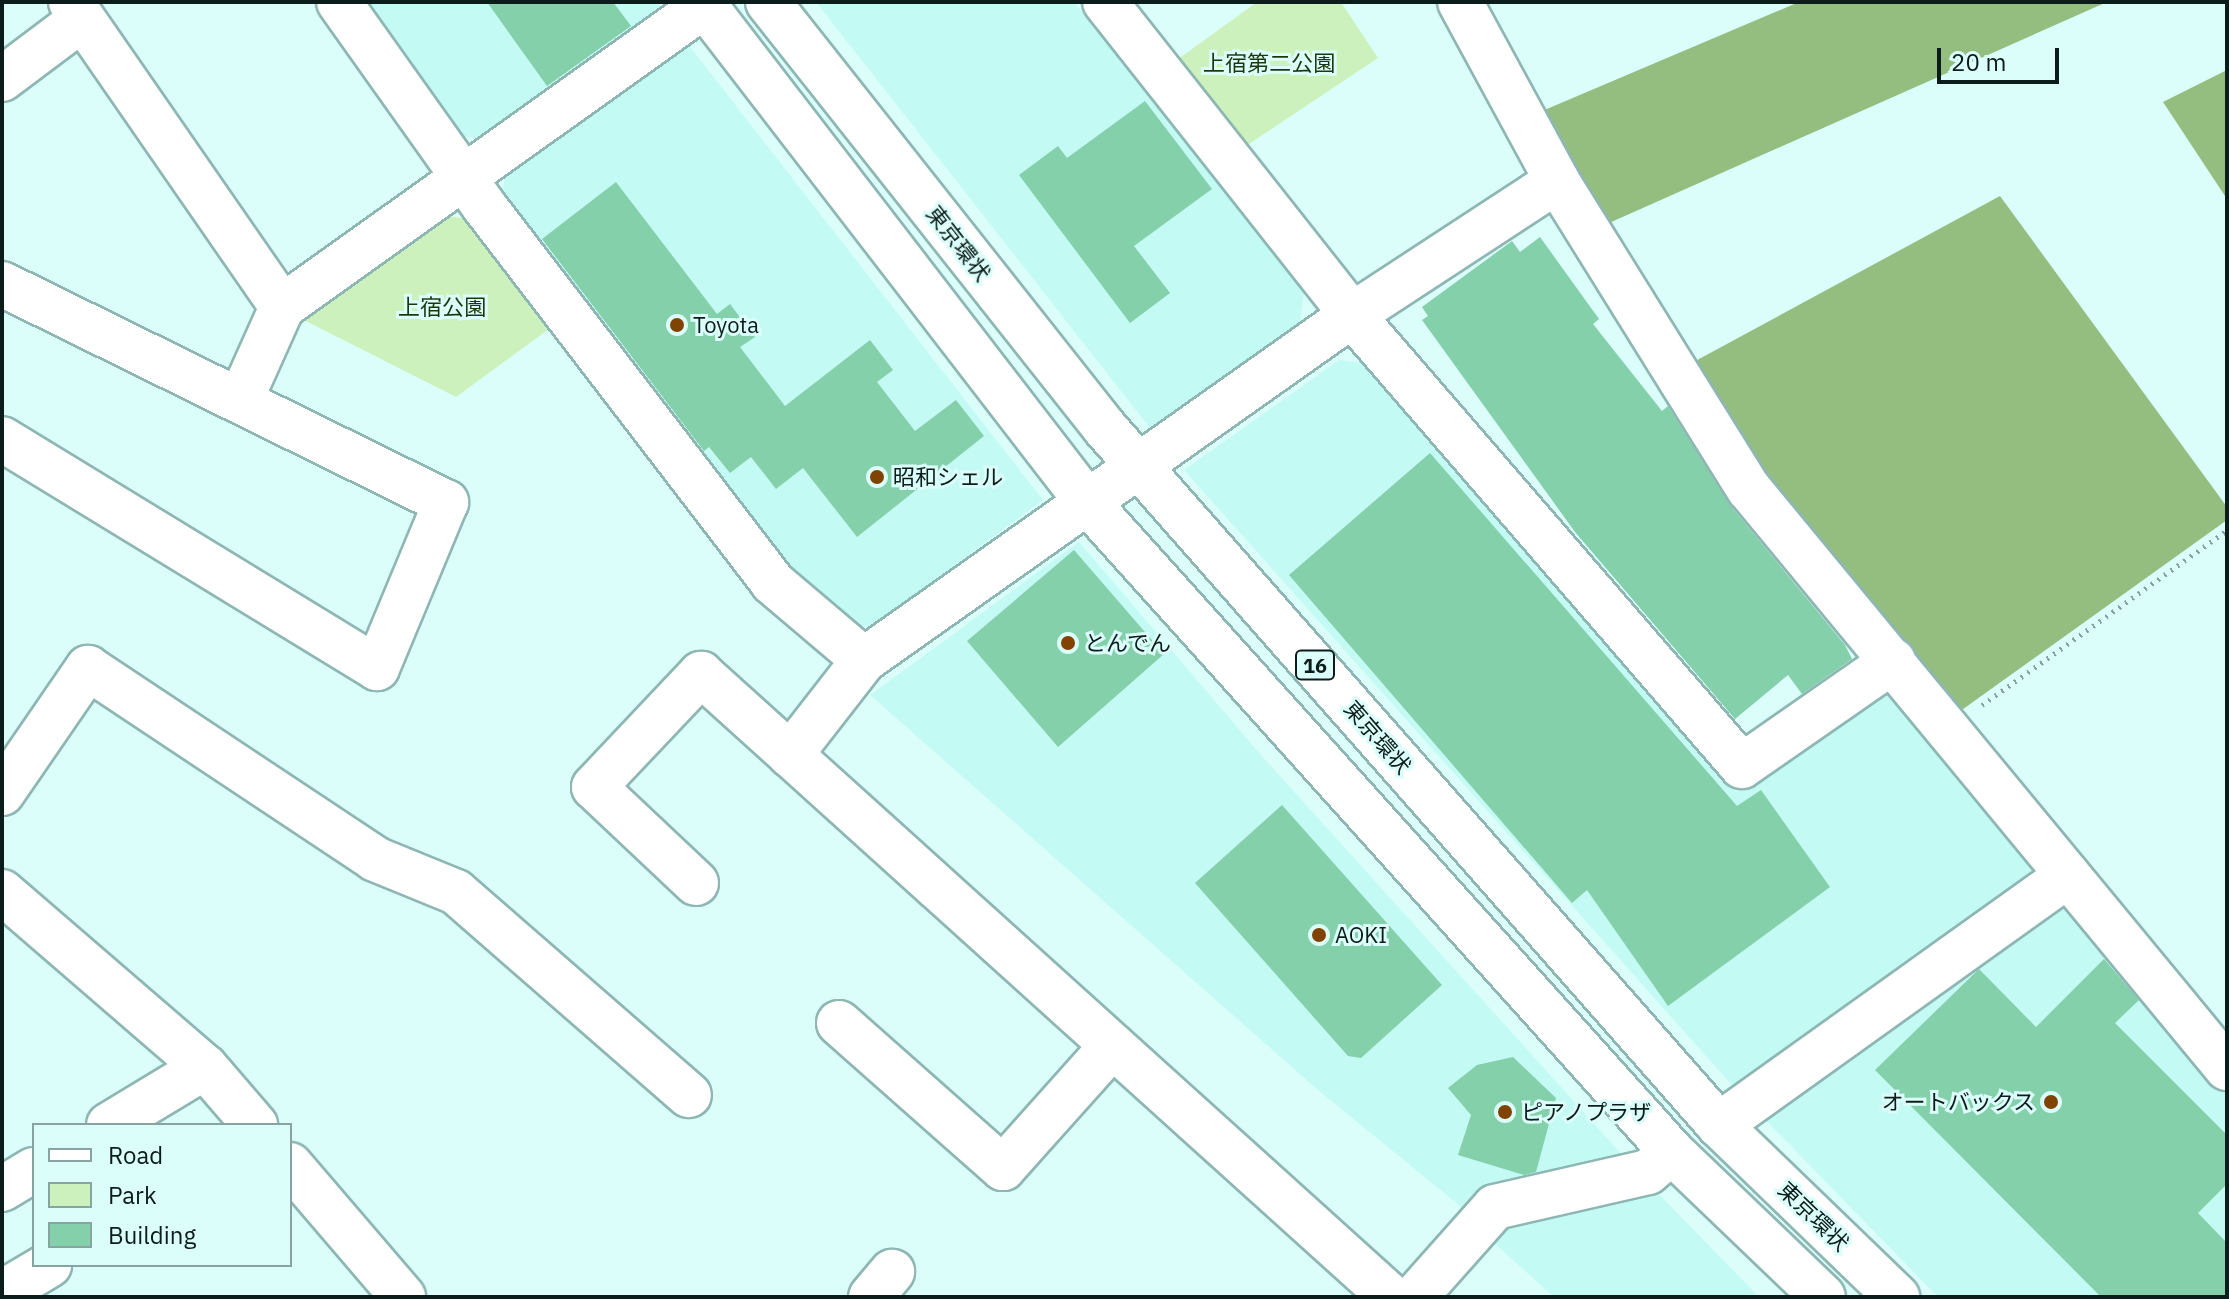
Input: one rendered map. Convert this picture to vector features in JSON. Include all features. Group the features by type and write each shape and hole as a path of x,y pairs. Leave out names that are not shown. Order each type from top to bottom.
{"main road":[{"path":"339,2 465,179 772,582 864,660"},
{"name":"東京環状","path":"768,2 1139,466 1719,1125 1897,1297"},
{"path":"1105,2 1352,315 1742,766 1893,661"},
{"path":"1460,2 1557,181 1749,489 2227,1068"},
{"path":"240,401 282,307 465,179 704,4 1088,503 1672,1152 1823,1297"},
{"path":"2,79 77,10 282,307"},
{"path":"790,755 864,660 1352,315 1557,181"},
{"path":"2,284 446,502 377,668 2,439"},
{"path":"2,793 88,668 375,859 456,892 689,1095"},
{"path":"696,883 594,787 701,674 1391,1297"},
{"path":"1719,1125 2068,875"},
{"path":"2,892 205,1067 253,1123"},
{"path":"839,1023 1003,1168 1112,1046"},
{"path":"112,1123 205,1067"},
{"path":"1415,1297 1495,1207 1648,1172 1672,1152"},
{"path":"292,1168 390,1293"},
{"path":"2,1189 32,1171"},
{"path":"2,1293 46,1267"}],"path":[{"path":"1949,729 2227,530"}],"shaded area":[{"path":"367,2 657,2 663,10 485,139 460,136"},
{"path":"816,2 1074,2 1304,292 1300,322 1150,428"},
{"path":"684,39 1043,500 872,626 853,625 800,579 502,195 506,171"},
{"path":"1339,360 1370,364 1736,792 1897,682 2051,872 1738,1092 1184,470"},
{"path":"1079,542 1261,755 1626,1159 1470,1214 1319,1091 870,695"},
{"path":"2064,889 2227,1093 2227,1297 1938,1297 1751,1105"},
{"path":"1652,1187 1759,1297 1554,1297 1485,1235 1501,1219"}],"green space":[{"name":"上宿第二公園","path":"1257,2 1341,2 1378,58 1243,148 1174,62"},
{"path":"1799,2 2107,2 1600,227 1535,114"},
{"path":"2227,70 2227,199 2163,102"},
{"path":"2000,196 2227,507 2227,520 1952,717 1759,474 1688,365"},
{"name":"上宿公園","path":"443,215 467,219 549,329 456,397 296,316"}],"building":[{"path":"487,2 613,2 631,26 547,86"},
{"path":"1145,101 1212,189 1134,246 1170,293 1130,323 1019,175 1058,146 1067,158"},
{"path":"616,182 717,314 730,304 755,337 740,347 785,406 870,340 893,370 877,382 915,431 956,400 984,436 857,537 803,468 776,489 751,457 730,473 709,447 704,451 542,239"},
{"path":"1540,237 1599,319 1593,324 1662,411 1668,406 1730,505 1845,645 1852,659 1802,694 1788,675 1735,719 1575,532 1422,320 1428,316 1422,307 1512,241 1520,252"},
{"path":"1430,453 1737,806 1761,790 1830,887 1668,1006 1587,890 1572,903 1289,575"},
{"path":"1074,550 1164,654 1058,747 967,641"},
{"name":"AOKI","path":"1282,805 1442,985 1361,1058 1348,1056 1195,883"},
{"name":"オートバックス","path":"2104,959 2139,1000 2115,1023 2227,1135 2227,1184 2198,1213 2227,1243 2227,1297 2101,1297 1875,1070 1979,969 2036,1027"},
{"path":"1513,1057 1556,1098 1536,1172 1524,1175 1458,1155 1471,1115 1448,1088 1477,1065"}],"place":[{"name":"Toyota","path":"677,325"},
{"name":"昭和シェル","path":"877,477"},
{"name":"とんでん","path":"1068,643"},
{"name":"AOKI","path":"1319,935"},
{"name":"オートバックス","path":"2051,1102"},
{"name":"ピアノプラザ","path":"1505,1112"}]}
